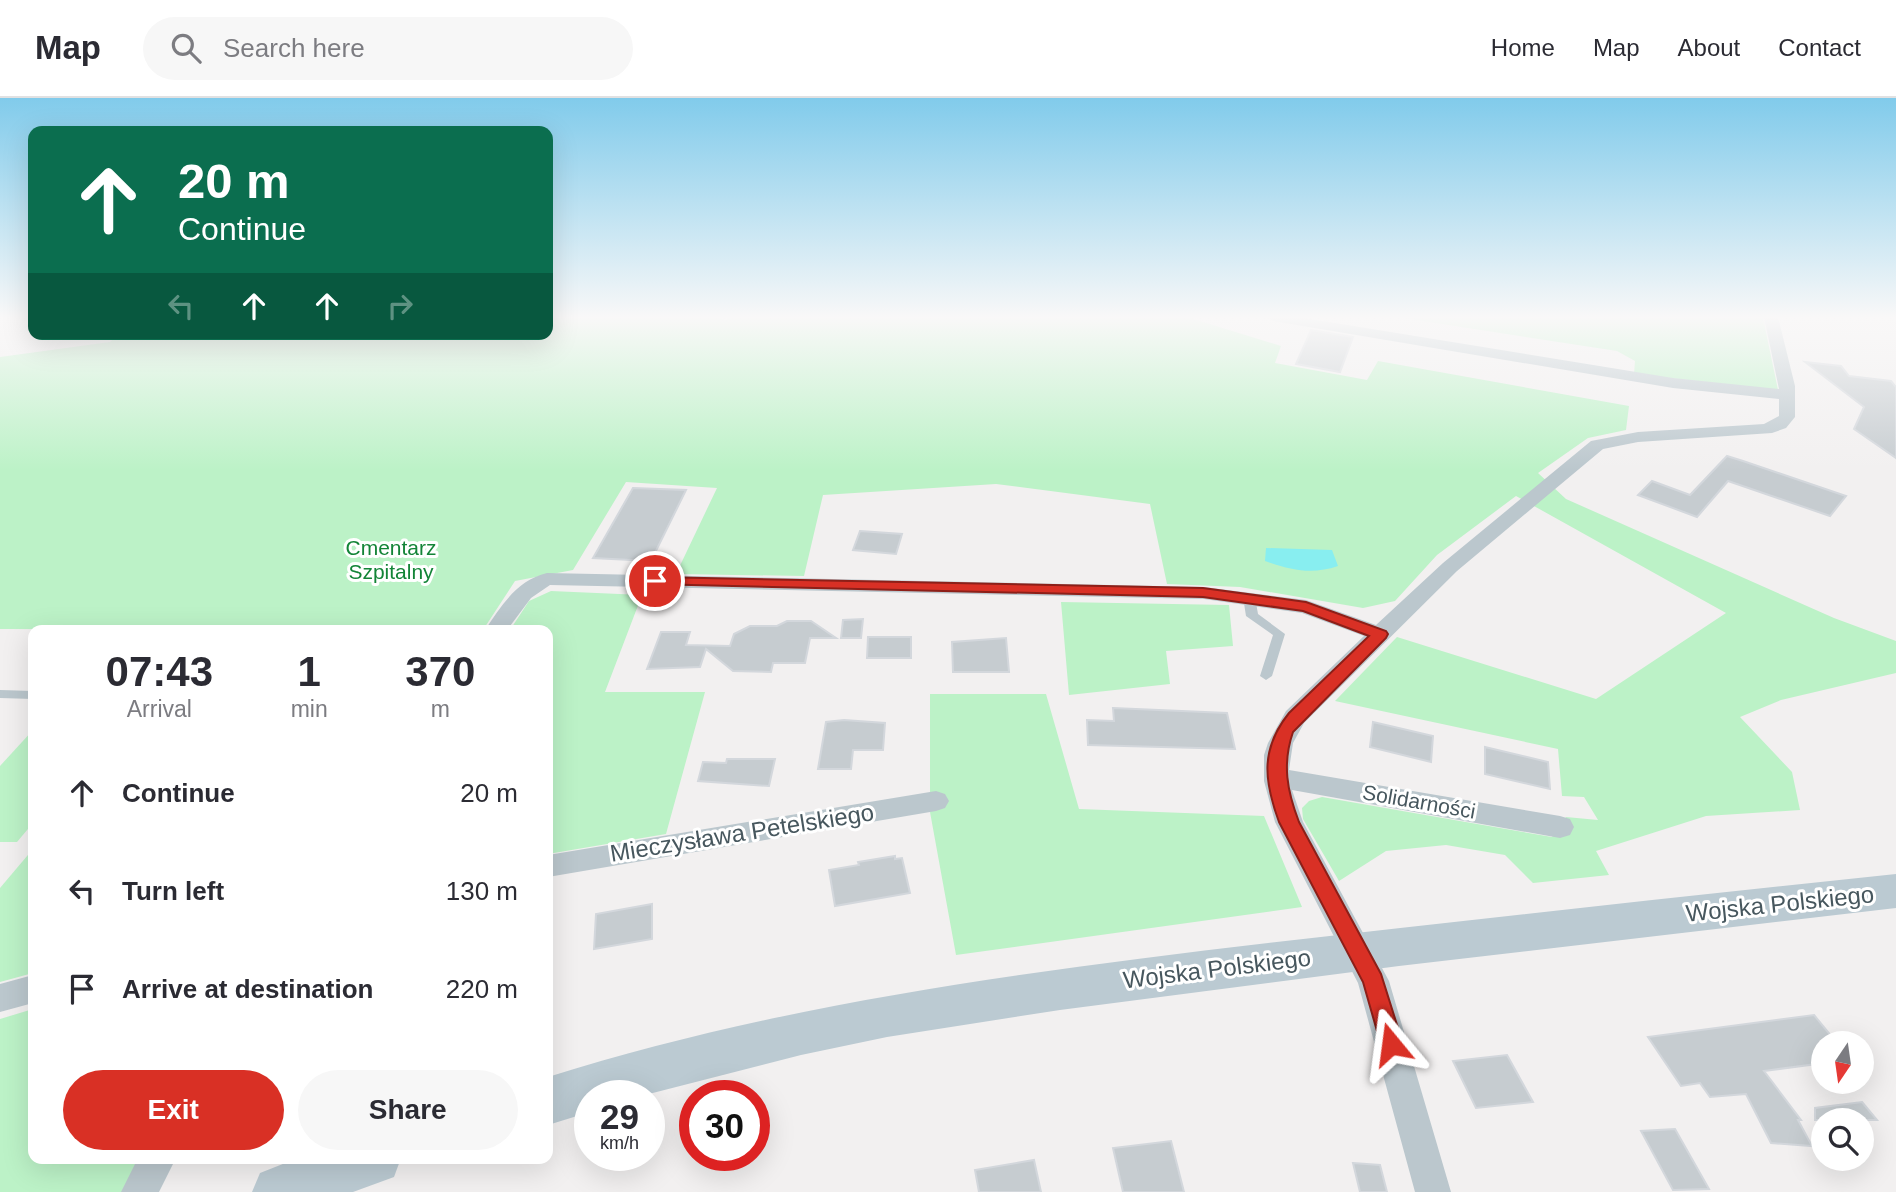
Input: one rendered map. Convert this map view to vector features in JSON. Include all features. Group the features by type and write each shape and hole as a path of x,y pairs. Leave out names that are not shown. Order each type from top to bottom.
{"street":[{"path":"1582,368 1673,383 1788,395"},
{"path":"1433,1192 1373,981 1289,822 1280,798 1277,752 1285,730 1295,717 1450,567 1597,445 1638,437 1766,429 1780,424 1787,417 1788,395 1782,368"},
{"path":"499,625 517,599 531,586 547,579 1113,590 1249,597 1306,607 1380,634"},
{"name":"Solidarności","path":"1277,778 1560,827"},
{"name":"Mieczysława Petelskiego","path":"553,865 936,801"},
{"name":"Wojska Polskiego","path":"553,1099 630,1073 769,1038 1026,992 1359,951 1896,891"},
{"path":"0,998 28,990"},
{"path":"139,1192 155,1164"},
{"path":"304,1187 360,1164"}],"lane":[{"path":"1249,597 1252,616 1279,634 1266,676"},
{"path":"0,694 28,695"}],"green space":[{"name":"Cmentarz Szpitalny","path":"0,368 1302,368 1367,380 1374,368 1417,368 1629,406 1626,430 1588,438 1538,473 1566,499 1834,618 1896,641 1896,673 1781,700 1740,717 1792,772 1800,810 1706,816 1596,851 1609,875 1533,883 1505,855 1446,845 1386,851 1339,881 1303,819 1302,808 1309,801 1322,797 1552,837 1566,817 1598,820 1584,797 1562,796 1558,749 1335,701 1397,637 1596,699 1726,613 1516,496 1437,555 1395,601 1363,608 1240,587 1167,584 1150,504 996,484 823,495 804,576 676,574 717,488 626,482 573,570 515,581 486,625 28,625 28,629 0,629"},
{"path":"1634,368 1773,368 1778,390 1634,374"},
{"path":"551,591 642,595 605,692 705,692 666,834 553,853 553,625 513,625 529,601"},
{"path":"1061,602 1229,605 1233,646 1166,651 1170,684 1069,695"},
{"path":"930,694 1046,694 1079,809 1264,816 1302,907 956,955 930,812"},
{"path":"28,735 28,829 17,842 0,842 0,766"},
{"path":"28,855 28,974 0,982 0,888"},
{"path":"28,1011 28,1164 140,1164 122,1192 0,1192 0,1019"}],"water":[{"path":"1266,548 1332,550 1338,566 1310,571 1284,567 1265,561"}],"building":[{"path":"1318,368 1341,368 1340,372"},
{"path":"1813,368 1843,368 1849,376 1891,381 1896,387 1896,458 1854,429 1864,407"},
{"path":"1727,456 1846,496 1830,516 1728,481 1697,517 1638,495 1652,481 1690,495"},
{"path":"633,488 686,490 651,561 593,558"},
{"path":"860,531 902,534 896,554 853,550"},
{"path":"863,619 861,638 841,638 843,620"},
{"path":"787,621 811,621 836,638 810,638 805,663 773,663 771,672 733,671 706,649 700,667 647,669 661,632 690,632 686,645 730,646 734,634 750,626 777,626"},
{"path":"868,637 911,637 911,658 867,658"},
{"path":"1006,638 1009,672 953,672 952,642"},
{"path":"1113,708 1227,713 1235,749 1088,745 1087,720 1114,721"},
{"path":"844,720 885,723 883,750 853,750 851,769 818,769 826,722"},
{"path":"1373,722 1433,736 1431,762 1370,747"},
{"path":"1485,747 1548,762 1550,789 1485,774"},
{"path":"727,759 775,759 769,786 698,781 703,762 726,763"},
{"path":"895,856 895,859 902,858 910,893 835,906 829,870"},
{"path":"652,904 652,939 594,949 596,914"},
{"path":"1814,1015 1827,1031 1811,1031 1811,1065 1764,1071 1801,1120 1798,1120 1811,1146 1771,1143 1746,1094 1710,1097 1700,1083 1681,1086 1648,1037"},
{"path":"1507,1055 1533,1102 1476,1108 1453,1061"},
{"path":"1862,1102 1867,1108 1815,1108"},
{"path":"1675,1129 1709,1189 1673,1190 1641,1131"},
{"path":"1171,1141 1184,1192 1123,1192 1113,1148"},
{"path":"1034,1160 1041,1192 979,1192 975,1170"},
{"path":"1353,1163 1380,1165 1387,1192 1360,1192"}],"route":[{"path":"655,581 1203,593 1249,597 1306,607 1380,634 1285,730 1277,752 1277,778 1280,798 1289,822 1373,981 1391,1044"}]}
